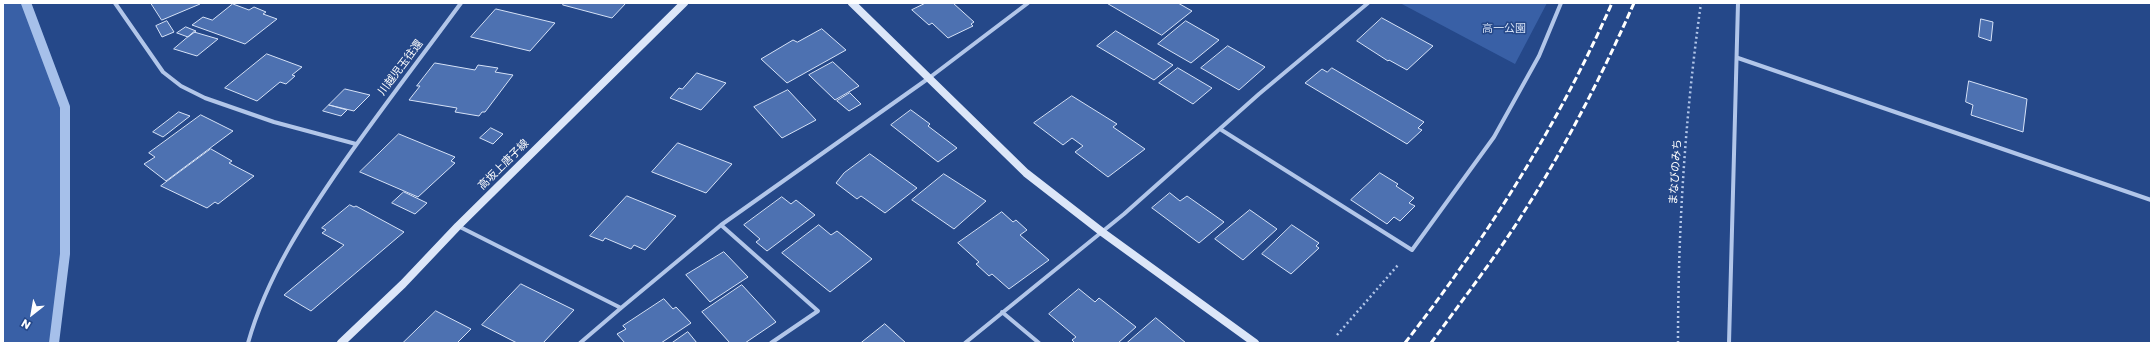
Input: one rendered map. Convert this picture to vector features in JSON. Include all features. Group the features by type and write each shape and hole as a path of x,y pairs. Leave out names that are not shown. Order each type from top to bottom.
{"street":[{"path":"115,3 163,72 181,86 205,98 274,122 356,144"},
{"name":"川越児玉往還","path":"248,343 253,322 268,284 303,223 356,144 461,3"},
{"name":"高坂上唐子線","path":"341,343 684,3"},
{"path":"852,3 1026,172 1102,232 1255,343"},
{"path":"580,343 722,225 929,78 1028,3"},
{"path":"965,343 1102,232 1368,3"},
{"path":"1220,129 1412,250 1494,138 1539,56 1561,3"},
{"path":"1729,343 1738,58 1738,3"},
{"path":"1738,58 2151,200"},
{"path":"722,225 818,311 771,343"},
{"path":"458,226 621,308"},
{"path":"1002,312 1039,343"}],"path":[{"name":"まなびのみち","path":"1678,343 1679,242 1690,74 1701,3"},
{"path":"1337,335 1412,250"}],"green space":[{"path":"3,3 26,3 65,107 65,254 54,343 3,343"},
{"name":"高一公園","path":"1400,3 1547,3 1515,64"}],"building":[{"path":"151,3 199,3 200,4 162,20"},
{"path":"564,3 626,3 612,18 563,5"},
{"path":"926,3 953,3 974,22 971,24 973,26 948,38 932,23 929,25 912,10"},
{"path":"1107,3 1178,3 1192,11 1162,35"},
{"path":"233,4 249,10 254,7 266,12 263,14 277,19 245,44 192,25 203,17 212,20"},
{"path":"496,9 555,23 530,51 471,37"},
{"path":"1382,18 1433,46 1407,70 1389,60 1388,61 1357,41"},
{"path":"1981,19 1993,22 1991,41 1979,37"},
{"path":"167,21 174,32 162,37 156,26"},
{"path":"1186,21 1219,40 1191,63 1158,44"},
{"path":"186,27 196,31 188,37 177,33"},
{"path":"822,29 846,50 787,83 761,59 793,40 797,42"},
{"path":"1116,31 1173,65 1154,80 1097,46"},
{"path":"194,32 218,39 197,56 174,49"},
{"path":"1228,46 1265,67 1239,90 1201,68"},
{"path":"267,54 302,67 292,75 295,76 286,84 280,82 257,101 225,88"},
{"path":"833,62 859,86 835,100 809,75"},
{"path":"435,63 475,70 478,65 498,68 495,72 513,75 485,112 482,112 479,116 455,112 457,108 409,100 420,86 417,86"},
{"path":"1178,68 1212,88 1193,104 1159,83"},
{"path":"1332,68 1424,122 1418,128 1422,130 1407,144 1305,83 1322,69 1327,72"},
{"path":"697,73 726,83 701,110 670,98 679,88 682,89"},
{"path":"1969,81 2027,99 2023,132 1971,115 1973,105 1966,102"},
{"path":"345,89 370,95 354,111 329,105"},
{"path":"788,90 816,120 782,138 754,107"},
{"path":"850,93 861,104 849,111 837,101"},
{"path":"1072,96 1117,124 1113,127 1145,149 1108,177 1075,152 1083,146 1072,138 1063,145 1034,123"},
{"path":"329,105 347,110 341,116 323,111"},
{"path":"911,110 930,124 928,126 957,148 938,162 891,125"},
{"path":"179,112 190,116 163,137 153,132"},
{"path":"201,115 233,131 166,181 144,164 155,157 149,153"},
{"path":"491,128 503,134 493,144 480,138"},
{"path":"399,134 455,157 451,161 455,163 418,197 360,172"},
{"path":"678,143 732,164 706,193 652,172"},
{"path":"211,149 232,161 229,163 254,176 218,204 215,202 207,208 161,186"},
{"path":"870,154 917,188 885,213 861,196 857,199 836,183 844,173"},
{"path":"1380,173 1398,184 1396,186 1414,198 1409,203 1415,206 1400,221 1394,217 1387,224 1351,200"},
{"path":"944,174 986,201 954,229 912,200"},
{"path":"404,192 427,203 415,214 392,203"},
{"path":"1170,193 1180,201 1187,196 1224,222 1199,243 1152,208"},
{"path":"627,196 676,216 645,250 634,245 631,249 605,238 603,241 590,236"},
{"path":"782,197 791,204 796,200 815,215 767,251 756,242 760,239 744,225"},
{"path":"350,205 354,207 356,206 404,232 311,311 284,295 344,245 322,233 326,230 322,228"},
{"path":"1250,210 1277,229 1243,260 1215,239"},
{"path":"1002,212 1013,222 1016,220 1027,230 1020,235 1049,260 1009,289 992,274 989,276 976,264 979,262 958,243"},
{"path":"819,225 831,235 837,231 872,259 830,292 782,253"},
{"path":"1292,225 1319,243 1316,246 1319,248 1291,274 1262,254"},
{"path":"724,252 748,277 710,302 686,275"},
{"path":"521,284 574,310 543,343 517,343 482,325"},
{"path":"742,285 776,322 745,343 730,343 702,312"},
{"path":"1079,289 1095,302 1099,298 1136,327 1118,343 1075,343 1072,340 1076,337 1049,314"},
{"path":"664,299 673,309 676,307 691,323 661,343 625,343 617,334 626,329 623,326"},
{"path":"436,311 471,329 457,343 403,343"},
{"path":"1156,318 1186,343 1127,343"},
{"path":"885,324 906,343 861,343"},
{"path":"688,332 697,343 672,343"}],"waterway":[{"path":"26,3 65,107 65,254 54,343"}],"railway":[{"path":"1405,343 1465,262 1519,179 1568,93 1591,49 1612,3"},
{"path":"1431,343 1504,242 1557,158 1610,55 1634,3"}]}
